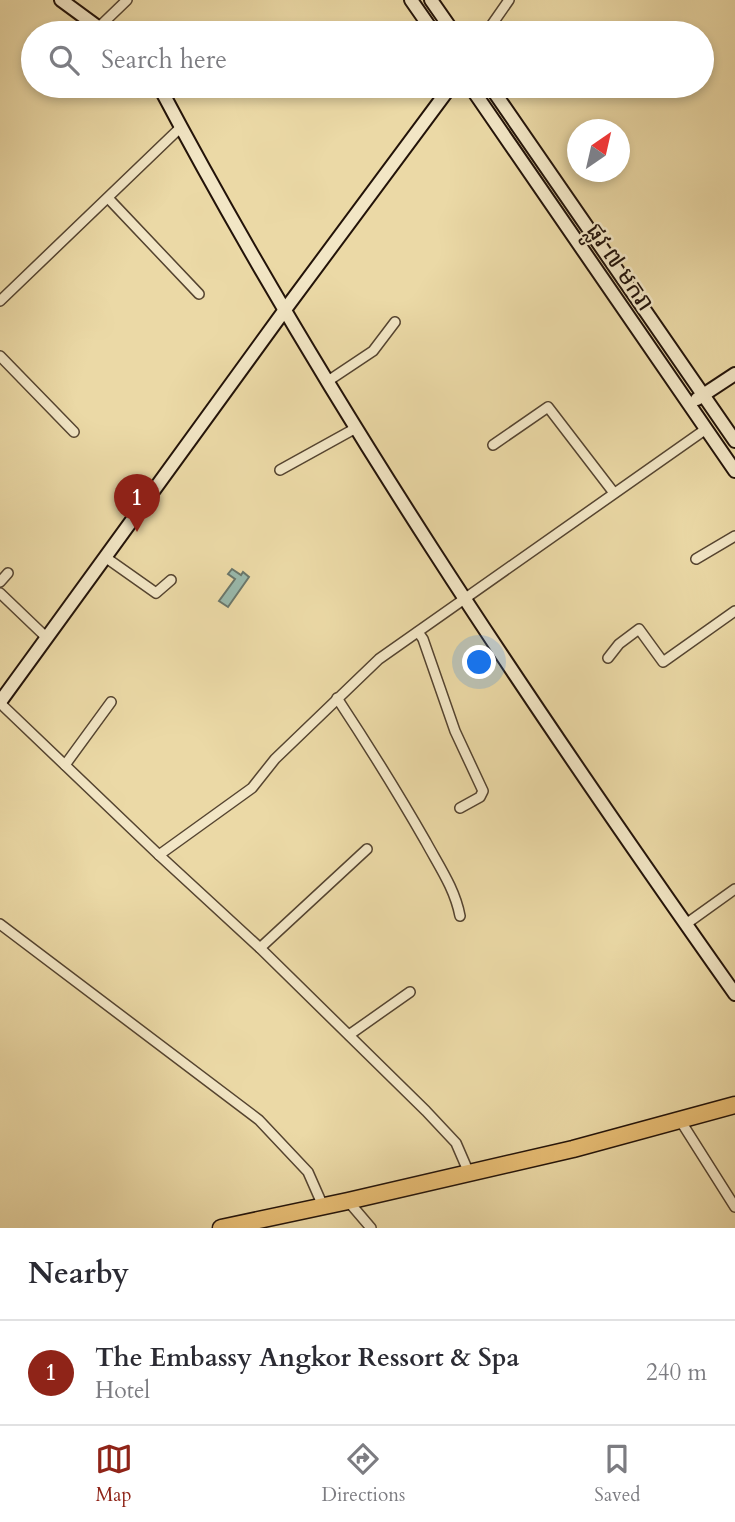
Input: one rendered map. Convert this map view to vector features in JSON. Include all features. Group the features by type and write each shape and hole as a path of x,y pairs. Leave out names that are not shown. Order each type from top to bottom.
{"highway":[{"path":"221,1228 573,1149 735,1105"}],"street":[{"path":"61,0 90,21"},
{"path":"110,21 127,0"},
{"path":"411,0 426,21"},
{"path":"431,0 446,21"},
{"path":"494,21 509,0"},
{"path":"165,98 284,311 464,601 735,994"},
{"path":"442,98 0,703 260,947 349,1035 456,1143 469,1173"},
{"name":"ផ្លូវ ៧ មករា","path":"478,98 735,471"},
{"name":"ផ្លូវ ៧ មករា","path":"498,98 735,441"},
{"path":"0,301 181,127"},
{"path":"108,198 200,294"},
{"path":"328,381 373,351 395,322"},
{"path":"0,356 74,432"},
{"path":"689,405 735,374"},
{"path":"494,445 548,407 614,493"},
{"path":"280,470 356,428"},
{"path":"159,855 252,788 275,760 368,668 706,429"},
{"path":"696,559 735,536"},
{"path":"105,557 156,593 171,580"},
{"path":"0,582 8,573"},
{"path":"0,593 47,638"},
{"path":"608,658 619,644 639,629 663,662 735,611"},
{"path":"418,632 423,639 455,731 483,791 480,797 460,808"},
{"path":"337,698 394,786 446,879 460,916"},
{"path":"65,765 111,702"},
{"path":"260,947 367,849"},
{"path":"686,924 735,889"},
{"path":"0,924 259,1120 309,1172 323,1206"},
{"path":"349,1035 410,992"},
{"path":"680,1120 735,1207"},
{"path":"348,1201 370,1228"}],"shaded area":[{"path":"232,569 249,577 228,607 219,601 235,579 228,574"}],"place":[{"name":"The Embassy Angkor Ressort & Spa","path":"137,532"}]}
